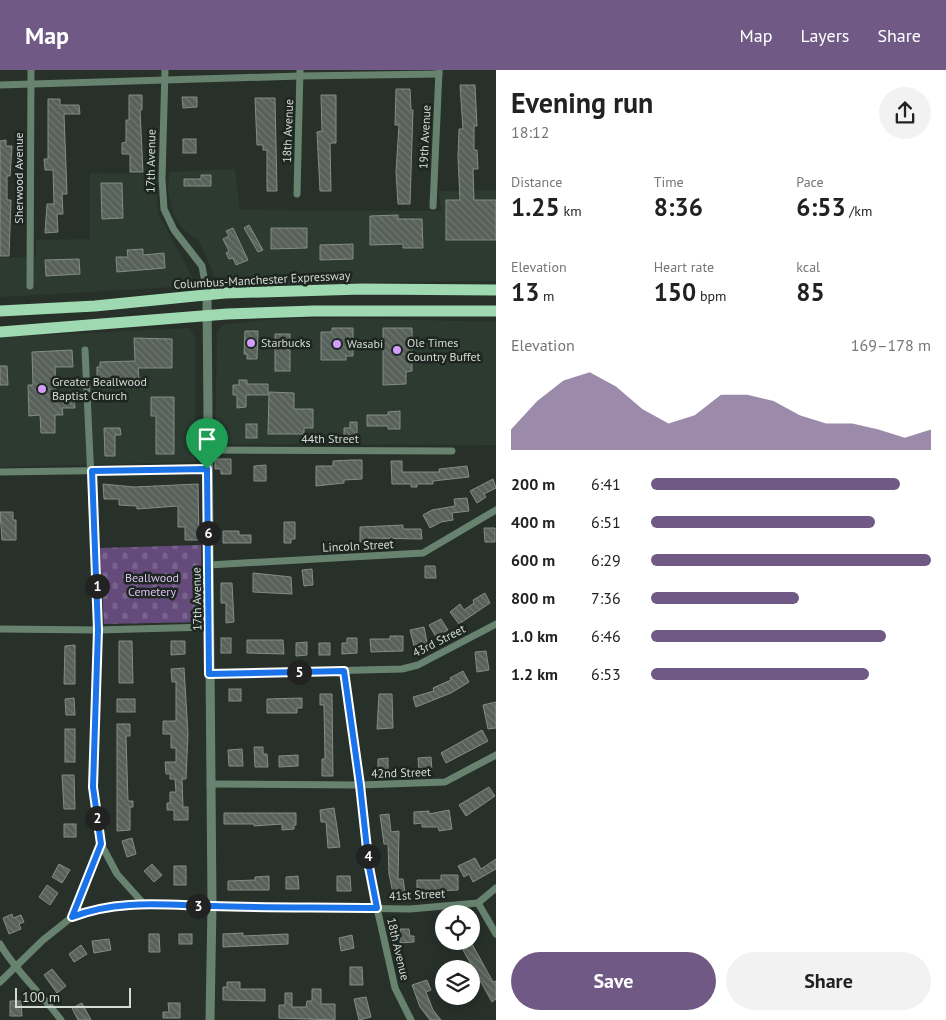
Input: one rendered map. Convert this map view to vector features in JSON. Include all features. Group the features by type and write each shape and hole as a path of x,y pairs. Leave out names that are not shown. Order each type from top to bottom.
{"main road":[{"name":"Columbus-Manchester Expressway","path":"0,311 95,306 207,294 362,289 496,290"},
{"path":"0,332 80,327 207,315 314,311 496,311"}],"street":[{"name":"Sherwood Avenue","path":"30,286 32,70"},
{"name":"17th Avenue","path":"165,70 162,179 164,209 174,230 202,266 207,294 212,906 210,1020"},
{"path":"0,85 165,80 300,73 439,72"},
{"name":"19th Avenue","path":"433,206 439,72"},
{"name":"18th Avenue","path":"297,194 300,73"},
{"path":"84,350 92,471 98,630 93,787 101,844 117,874 143,903"},
{"name":"44th Street","path":"207,450 452,451"},
{"path":"0,472 207,469"},
{"name":"Lincoln Street","path":"209,565 423,553 496,510"},
{"name":"43rd Street","path":"209,674 384,671 418,665 496,624"},
{"path":"0,629 210,628"},
{"name":"18th Avenue","path":"344,671 369,867 395,988 412,1020"},
{"name":"42nd Street","path":"210,784 360,785 445,782 496,755"},
{"path":"72,917 101,844"},
{"path":"496,888 478,903 496,934"},
{"name":"41st Street","path":"0,982 17,968 43,940 72,917 95,909 143,903 410,909 478,903"},
{"path":"0,944 8,959 43,996 61,1020"}],"shaded area":[{"path":"235,169 240,210 441,211 439,191 496,190 496,281 228,284 215,277 199,241 184,230 173,215 168,191 169,172"},
{"path":"90,173 155,174 158,213 193,279 192,286 0,297 0,258 36,257 36,240 90,239"},
{"path":"345,318 496,322 496,445 215,444 217,333 222,325 272,319"},
{"path":"190,328 195,338 195,462 0,467 0,337"}],"green space":[{"name":"Beallwood Cemetery","path":"201,545 202,622 104,624 100,548"}],"building":[{"path":"460,85 475,85 477,126 474,126 474,150 477,150 478,169 473,169 474,200 496,200 496,240 446,240 446,200 460,200 459,129 463,129"},
{"path":"396,89 410,89 411,110 413,110 410,204 398,204 396,172 399,125 395,125"},
{"path":"129,95 142,95 142,110 140,110 143,172 130,172 130,154 122,154 122,143 126,142 126,120 129,120"},
{"path":"321,95 336,95 336,143 330,143 331,191 320,191 317,132 322,131"},
{"path":"182,97 197,97 197,107 183,108"},
{"path":"255,98 275,98 277,191 267,191 267,150 263,150 263,145 257,145"},
{"path":"48,99 60,99 60,105 79,105 80,114 64,114 67,194 62,194 63,214 57,214 58,232 45,233 47,204 54,204 53,170 45,170 44,159 48,159"},
{"path":"183,139 196,139 196,153 183,153"},
{"path":"6,140 6,146 12,146 10,176 7,176 7,200 11,200 9,256 0,256 0,141"},
{"path":"201,175 211,175 211,186 184,186 184,179 201,179"},
{"path":"101,183 122,183 123,218 102,219"},
{"path":"398,215 398,219 422,219 423,248 403,248 403,244 370,245 370,216"},
{"path":"249,225 263,250 258,252 244,228"},
{"path":"233,228 248,260 236,265 233,258 229,259 226,253 229,251 223,239 229,236 226,231"},
{"path":"271,228 307,228 307,248 271,249"},
{"path":"353,244 353,259 320,260 320,245"},
{"path":"143,249 143,255 164,253 165,268 117,272 116,257 128,257 127,250"},
{"path":"79,259 80,274 46,276 45,260"},
{"name":"Wasabi","path":"332,328 353,328 353,356 346,356 346,360 321,360 321,332 332,332"},
{"name":"Ole Times Country Buffet","path":"383,328 412,328 412,371 406,372 406,384 383,385"},
{"name":"Starbucks","path":"245,331 258,331 257,359 247,359 247,354 244,354"},
{"path":"275,334 290,334 290,371 275,371"},
{"path":"134,338 172,339 172,368 138,368 139,379 97,380 97,367 100,367 100,362 135,361"},
{"name":"Greater Beallwood Baptist Church","path":"72,350 73,367 55,367 56,395 74,394 75,408 62,408 63,415 55,415 55,433 41,433 40,415 29,416 28,385 33,385 32,352"},
{"path":"0,366 7,366 8,385 0,385"},
{"path":"239,380 247,380 247,384 268,384 268,395 246,395 246,407 237,408 237,395 233,395 233,385 239,385"},
{"path":"269,392 294,393 294,409 313,409 313,428 304,428 304,434 268,434"},
{"path":"151,397 174,397 174,454 156,454 156,416 151,416"},
{"path":"400,411 400,429 388,429 388,426 367,426 367,415 388,415 388,412"},
{"path":"350,422 357,422 357,440 344,441 344,428 350,428"},
{"path":"246,424 257,424 257,438 246,438"},
{"path":"104,428 120,428 121,435 115,435 115,456 105,456"},
{"path":"215,459 231,459 231,474 221,474 221,469 215,469"},
{"path":"362,460 362,479 344,480 344,483 316,486 316,466 333,466 333,461"},
{"path":"391,461 402,461 402,472 439,472 439,469 467,466 469,477 433,481 433,484 417,484 417,487 411,487 411,484 392,484"},
{"path":"266,465 266,481 254,481 254,466"},
{"path":"493,479 496,488 484,494 486,497 477,503 470,491"},
{"path":"103,484 134,487 198,484 199,540 185,540 185,527 178,527 178,506 137,509 137,506 119,505 119,499 104,499"},
{"path":"467,498 469,511 452,513 453,520 441,522 430,528 423,515 432,510 455,506 454,499"},
{"path":"0,512 13,512 13,520 16,520 16,540 2,540"},
{"path":"284,522 295,522 295,539 291,539 291,543 284,543"},
{"path":"403,525 403,529 421,529 422,539 368,538 368,542 360,542 360,527"},
{"path":"484,528 495,528 495,542 485,542"},
{"path":"223,531 239,531 239,535 251,535 251,543 223,543"},
{"path":"425,566 435,566 436,578 425,578"},
{"path":"312,569 313,585 304,586 302,570"},
{"path":"253,573 291,577 292,594 253,592"},
{"path":"221,583 232,583 234,622 226,623 226,603 221,603"},
{"path":"485,593 490,603 459,624 450,612 460,604 464,610 474,603 473,600"},
{"path":"441,619 448,630 436,637 429,625"},
{"path":"424,627 427,643 414,646 410,630"},
{"path":"390,636 403,636 403,651 371,652 370,639 390,639"},
{"path":"221,638 231,638 231,653 221,653"},
{"path":"347,638 357,638 357,653 342,654 342,643 347,643"},
{"path":"247,640 283,640 284,654 247,653"},
{"path":"119,641 132,641 133,683 119,683"},
{"path":"171,641 185,641 185,654 171,655"},
{"path":"307,642 307,655 296,656 296,643"},
{"path":"319,643 330,643 330,655 319,655"},
{"path":"75,645 75,684 64,684 65,646"},
{"path":"486,651 489,670 477,672 475,652"},
{"path":"184,668 188,734 186,779 182,779 183,807 188,807 188,820 174,820 174,810 167,810 167,803 170,803 170,792 176,792 175,779 170,779 170,774 166,774 165,762 176,762 176,748 171,748 171,734 163,734 163,721 176,721 176,682 172,682 171,669"},
{"path":"463,671 469,682 451,693 416,707 413,697 434,691 433,688 451,680 450,678"},
{"path":"229,689 241,689 241,701 229,701"},
{"path":"320,694 332,694 333,776 322,776 322,759 325,759 324,705 320,705"},
{"path":"379,694 392,694 393,728 377,729"},
{"path":"74,698 75,715 66,715 65,699"},
{"path":"302,698 302,708 297,708 297,713 267,713 267,699"},
{"path":"117,699 135,699 135,712 117,712"},
{"path":"496,702 496,728 488,729 483,705"},
{"path":"117,724 130,724 130,736 126,736 128,801 133,801 133,807 130,807 130,830 117,831"},
{"path":"65,729 75,729 75,762 65,762"},
{"path":"482,730 488,741 446,763 441,753"},
{"path":"254,747 263,747 263,754 267,754 268,767 255,767"},
{"path":"242,749 243,766 229,766 228,750"},
{"path":"298,755 298,766 279,767 279,756"},
{"path":"431,757 432,770 419,771 418,758"},
{"path":"388,758 388,773 378,773 378,759"},
{"path":"62,775 74,775 75,809 64,809"},
{"path":"489,787 495,796 466,816 459,805"},
{"path":"334,808 340,847 328,848 326,822 321,822 320,810"},
{"path":"449,810 452,829 439,831 438,827 422,827 422,823 414,824 414,812 429,811 429,814"},
{"path":"224,813 296,813 296,825 294,825 294,829 282,830 282,824 254,826 254,824 224,824"},
{"path":"389,814 391,832 399,831 398,879 403,879 405,892 393,893 389,874 388,844 384,844 380,815"},
{"path":"64,824 76,824 76,837 64,837"},
{"path":"132,838 136,854 127,857 122,841"},
{"path":"475,858 481,869 496,859 496,869 473,882 469,874 464,877 458,866"},
{"path":"59,864 70,870 62,883 52,877"},
{"path":"152,864 162,875 154,882 144,871"},
{"path":"174,866 186,866 186,885 174,885"},
{"path":"441,875 458,875 458,890 417,892 417,880 441,880"},
{"path":"269,876 269,890 228,890 228,881 255,880 255,877"},
{"path":"298,876 299,889 286,889 286,877"},
{"path":"337,876 350,876 351,891 337,891"},
{"path":"47,885 58,893 50,905 39,897"},
{"path":"12,914 13,918 21,915 24,922 19,924 21,929 9,934 3,918"},
{"path":"400,929 409,929 410,936 414,936 414,942 400,943"},
{"path":"243,933 243,936 288,934 288,944 223,947 223,934"},
{"path":"149,934 159,934 160,952 149,952"},
{"path":"179,934 192,934 192,944 179,944"},
{"path":"352,935 354,948 341,951 339,938"},
{"path":"109,939 111,950 94,953 92,941"},
{"path":"81,945 87,954 74,962 69,954"},
{"path":"463,950 475,950 493,982 496,981 496,999 492,1002 480,980 480,960 469,960"},
{"path":"350,967 362,967 363,985 350,985"},
{"path":"52,969 66,986 57,993 44,975"},
{"path":"427,980 431,990 426,992 433,1010 441,1020 430,1020 420,1007 412,985"},
{"path":"227,982 240,982 240,989 265,989 265,1001 223,1000 223,987 227,987"},
{"path":"312,989 321,989 321,1004 335,1004 335,1020 279,1018 279,1005 285,1005 285,993 292,993 292,1007 306,1007 307,1001 312,1001"},
{"path":"366,997 371,1017 359,1020 354,999"},
{"path":"10,1001 21,1001 22,1016 10,1016"},
{"path":"82,1003 91,1020 78,1020 72,1008"},
{"path":"168,1003 180,1003 180,1018 163,1018 163,1012 169,1012"}],"place":[{"name":"Starbucks","path":"251,343"},
{"name":"Wasabi","path":"337,344"},
{"name":"Ole Times Country Buffet","path":"397,350"},
{"name":"Greater Beallwood Baptist Church","path":"42,389"}],"route":[{"path":"207,469 209,674 344,671 369,867 377,908 212,906 143,903 95,909 72,917 101,844 93,787 98,630 92,471 195,471 207,469"}]}
